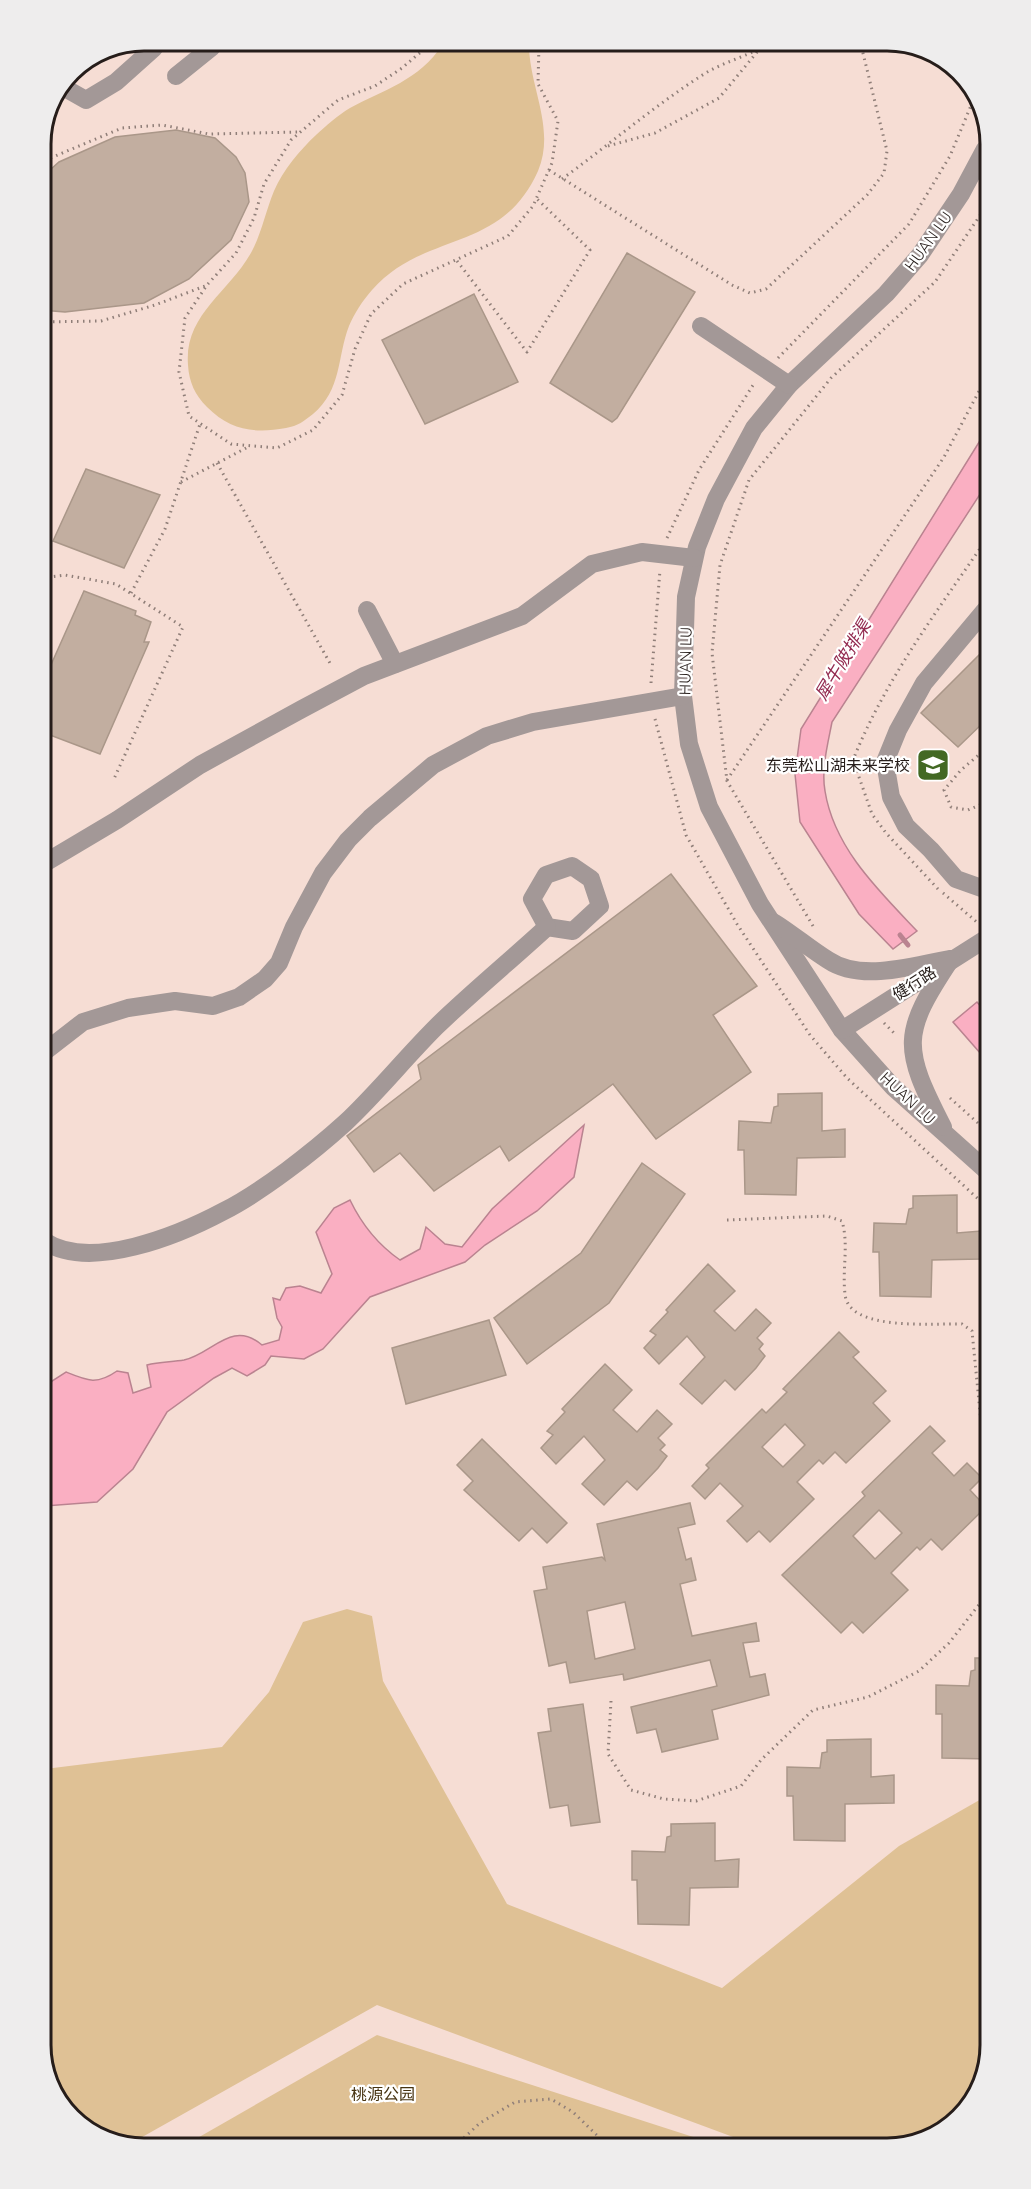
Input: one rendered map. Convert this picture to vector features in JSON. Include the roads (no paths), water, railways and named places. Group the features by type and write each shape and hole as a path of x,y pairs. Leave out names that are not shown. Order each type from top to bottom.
{"street":[{"path":"68,90 86,100 116,82 151,51"},
{"path":"176,76 207,51"},
{"name":"HUAN LU","path":"980,158 961,194 920,255 886,294 789,385 754,428 716,499 694,558 686,597 683,696 689,744 709,807 771,921 842,1030 893,1087 980,1165"},
{"path":"701,326 789,385"},
{"path":"51,859 117,820 200,765 364,676 522,616 592,564 642,552 694,558"},
{"path":"367,610 395,664"},
{"path":"980,616 924,682 898,730 885,762 891,797 906,826 932,850 956,879 980,888"},
{"path":"51,1047 82,1022 128,1008 175,1001 213,1006 239,998 266,980 279,963 294,927 324,873 348,840 377,811 433,765 487,736 524,725 683,696"},
{"path":"771,921 805,942 830,962 854,971 870,971 951,959"},
{"path":"51,1245 57,1250 102,1253 144,1244 225,1211 259,1189 345,1122 436,1027 548,927"},
{"name":"健行路","path":"842,1030 980,942"},
{"path":"948,1136 923,1088 913,1056 913,1037 914,1023 926,996 951,959"}],"waterway":[{"name":"犀牛陂排渠","path":"900,935 908,945"}],"place":[{"name":"东莞松山湖未来学校","path":"933,765"}],"park label":[{"name":"桃源公园","path":"383,2094"}]}
